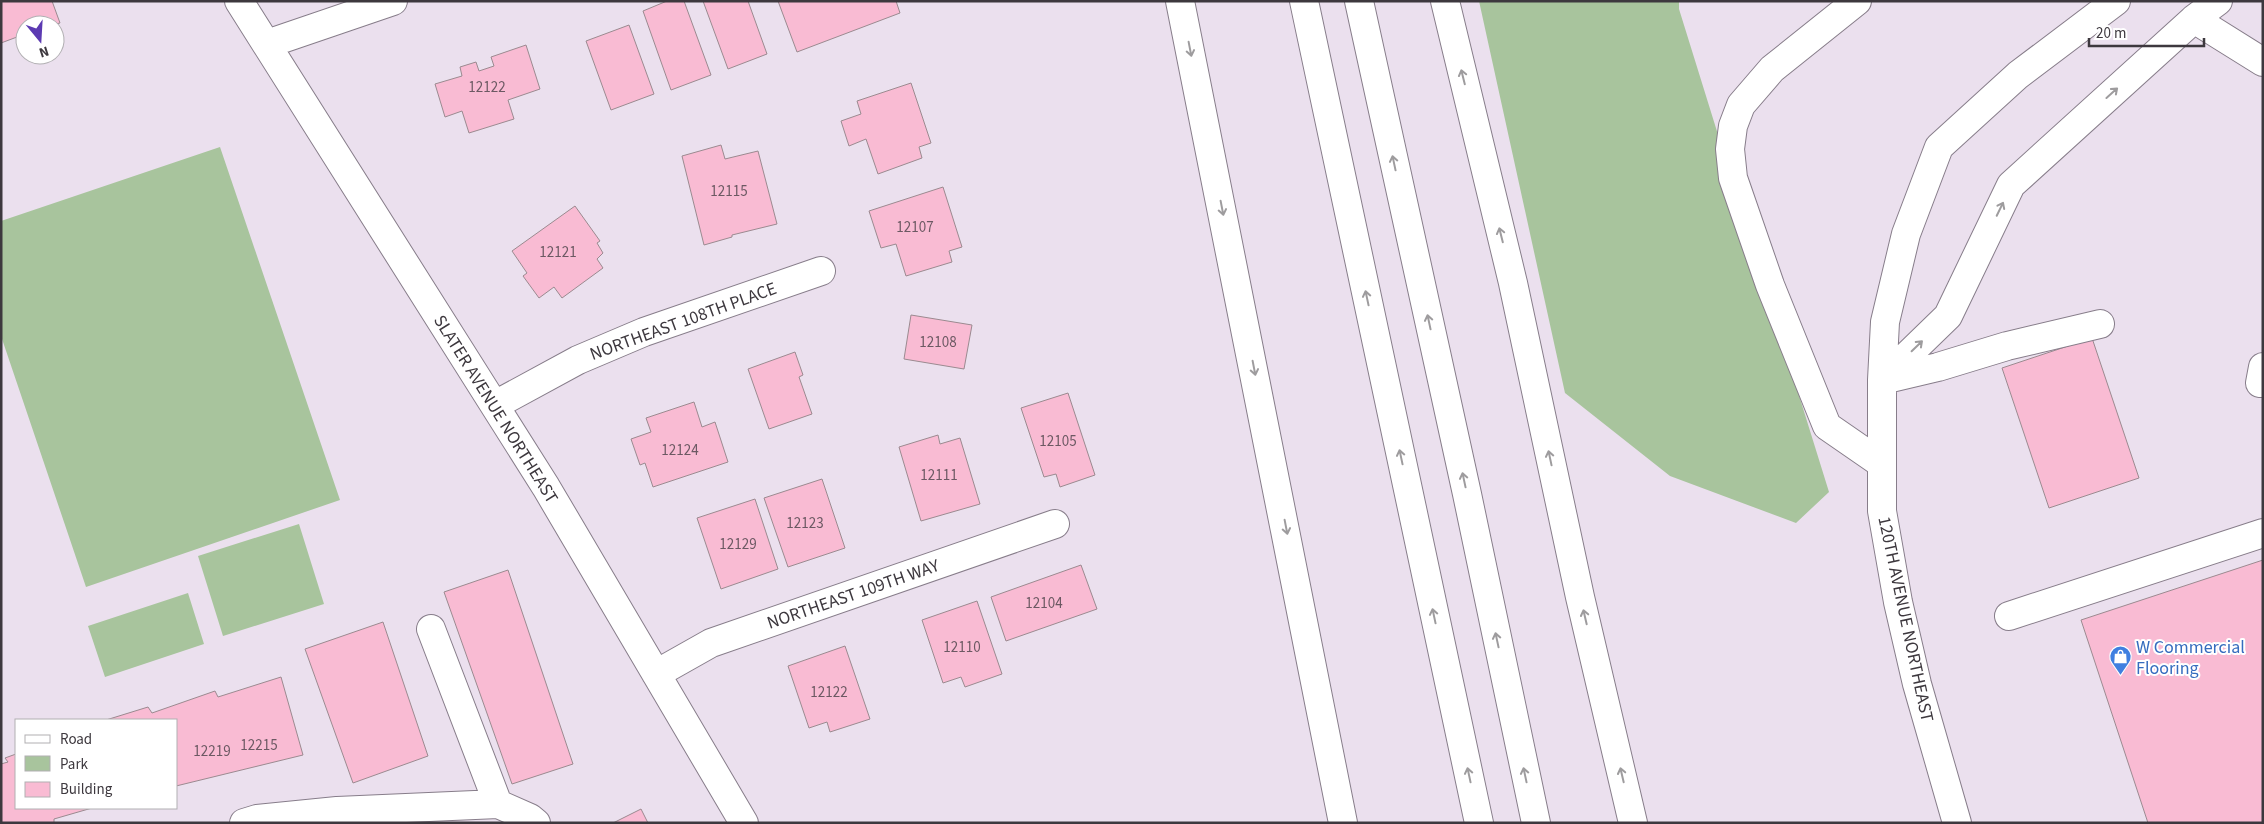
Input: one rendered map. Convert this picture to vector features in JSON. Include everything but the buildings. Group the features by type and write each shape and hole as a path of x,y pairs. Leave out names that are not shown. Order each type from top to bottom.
{"main road":[{"name":"SLATER AVENUE NORTHEAST","path":"239,1 546,487 744,823"},
{"path":"267,44 393,1"},
{"path":"1180,1 1343,823"},
{"path":"1304,1 1479,823"},
{"path":"1359,1 1467,494 1536,823"},
{"path":"1445,1 1512,283 1578,588 1633,823"},
{"path":"1857,1 1772,69 1741,105 1733,126 1730,150 1733,178 1758,250 1827,426 1882,464"},
{"path":"1882,380 1948,316 2011,185 2194,19 2218,1"},
{"name":"120TH AVENUE NORTHEAST","path":"1956,823 1917,684 1898,602 1882,511 1882,380 1885,322 1906,234 1939,147 2018,75 2107,8"},
{"path":"2194,19 2263,62"},
{"name":"NORTHEAST 108TH PLACE","path":"495,405 578,360 644,332 820,271"},
{"path":"1882,380 1938,367 2006,346 2100,324"},
{"name":"NORTHEAST 109TH WAY","path":"656,674 711,643 1055,524"},
{"path":"2009,616 2263,533"},
{"path":"431,630 498,804"},
{"path":"244,823 337,811 498,804 530,818 536,823"}],"green space":[{"path":"1479,1 1679,1 1679,9 1829,492 1796,523 1670,476 1565,393"},
{"path":"220,147 340,500 86,587 1,336 1,221"},
{"path":"299,524 324,604 223,636 198,556"},
{"path":"188,593 204,644 105,677 88,626"}],"place":[{"name":"W Commercial Flooring","path":"2120,676"}]}
